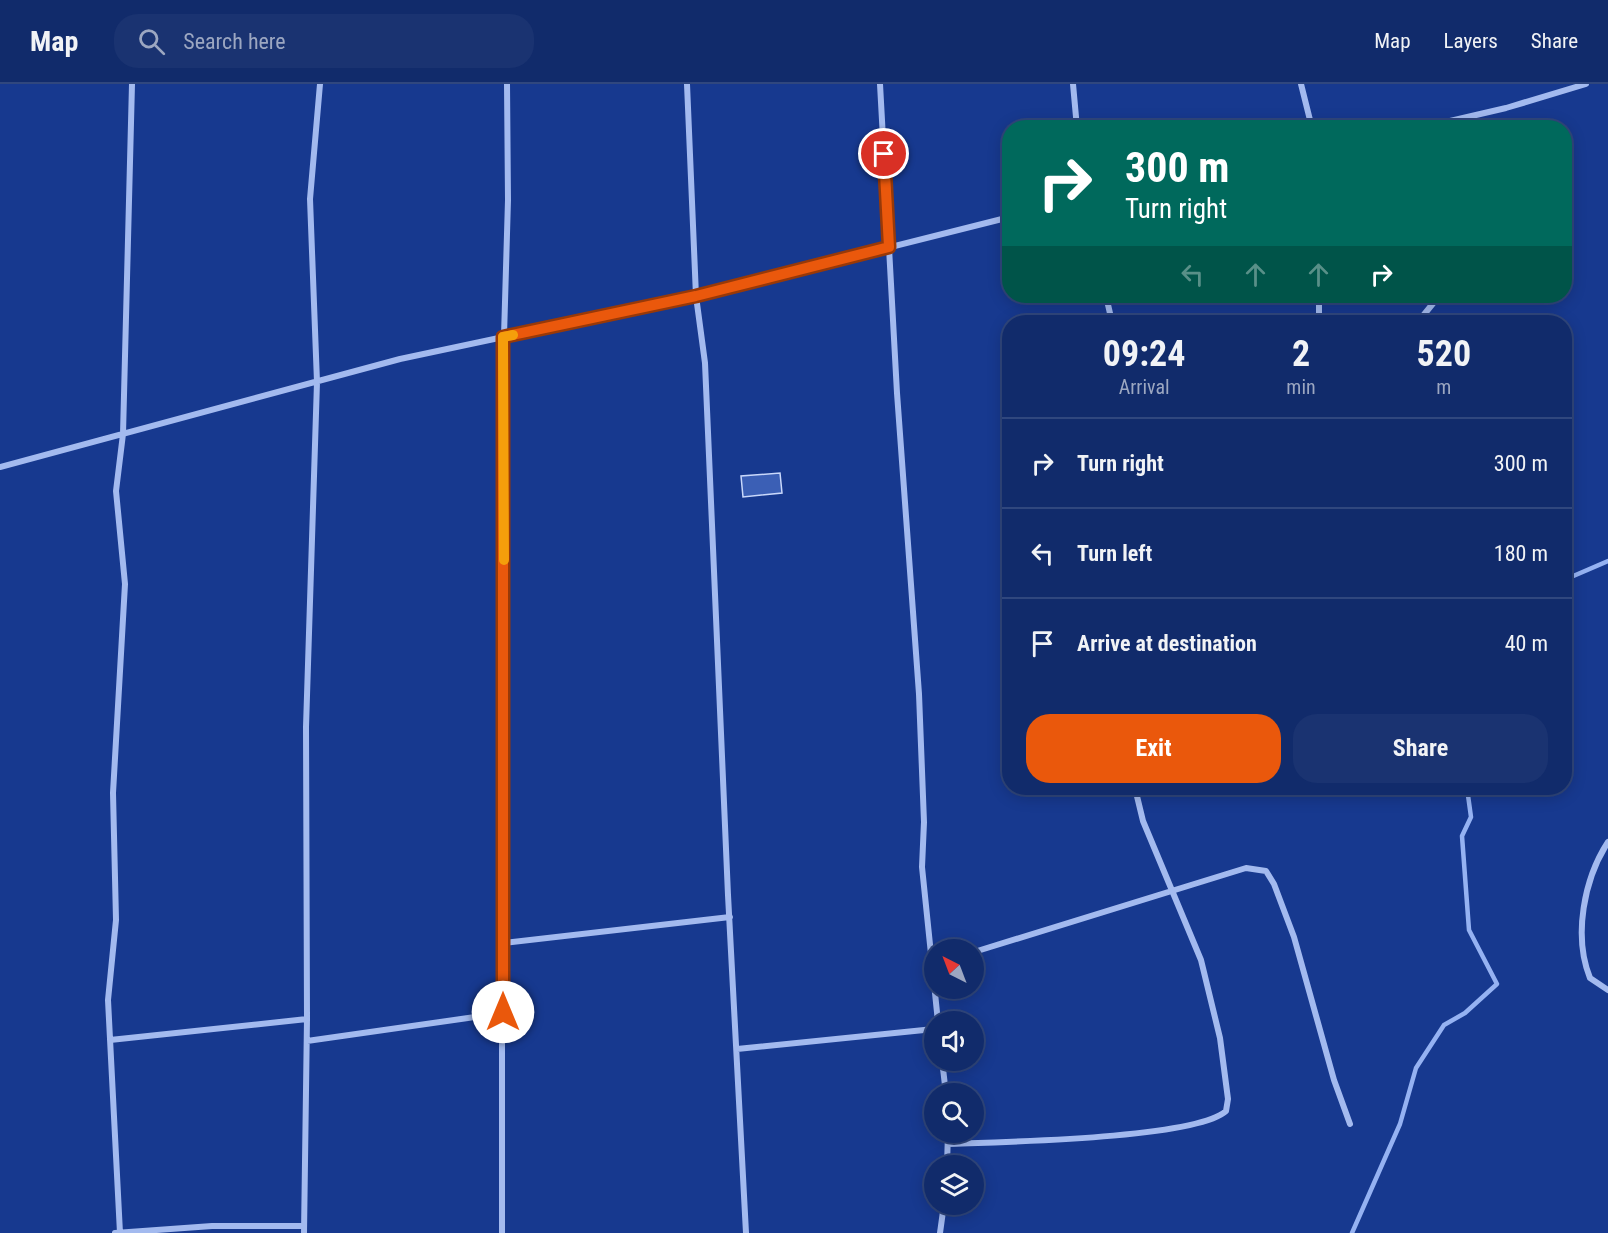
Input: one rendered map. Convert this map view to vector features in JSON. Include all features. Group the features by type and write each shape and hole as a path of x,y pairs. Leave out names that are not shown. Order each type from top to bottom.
{"street":[{"path":"120,1233 108,979 116,920 114,782 125,584 116,491 123,435 132,84"},
{"path":"115,1233 212,1226 304,1230 308,1019 306,717 317,382 310,209 320,84"},
{"path":"502,1233 503,337 508,200 507,84"},
{"path":"687,84 696,296 705,363 746,1233"},
{"path":"880,84 919,694 924,822 922,867 930,939"},
{"path":"1073,84 1076,120"},
{"path":"1301,84 1310,120"},
{"path":"1454,120 1506,108 1586,84"},
{"path":"0,467 400,359 696,296 1002,219"},
{"path":"1424,315 1433,303"},
{"path":"948,1155 948,1144 1034,1141 1142,1132 1198,1124 1226,1111 1228,1100 1217,1022 1201,960 1143,820 1137,795"},
{"path":"1608,842 1593,868 1582,940 1590,978 1608,990"},
{"path":"984,949 1246,868 1261,868 1270,876 1294,937 1334,1080 1350,1124"},
{"path":"503,944 730,917"},
{"path":"307,1041 503,1012"},
{"path":"110,1040 308,1019"},
{"path":"737,1049 924,1030"},
{"path":"940,1233 942,1215"}],"building":[{"path":"780,473 782,493 743,497 741,476"}],"waterway":[{"path":"1572,577 1608,561"},
{"path":"1352,1233 1400,1124 1416,1068 1444,1025 1465,1013 1497,984 1469,930 1462,836 1471,817 1468,795"}],"slow traffic":[{"path":"504,560 503,337 513,335"}],"route":[{"path":"503,1012 501,851 503,337 696,296 889,247 884,154"}]}
